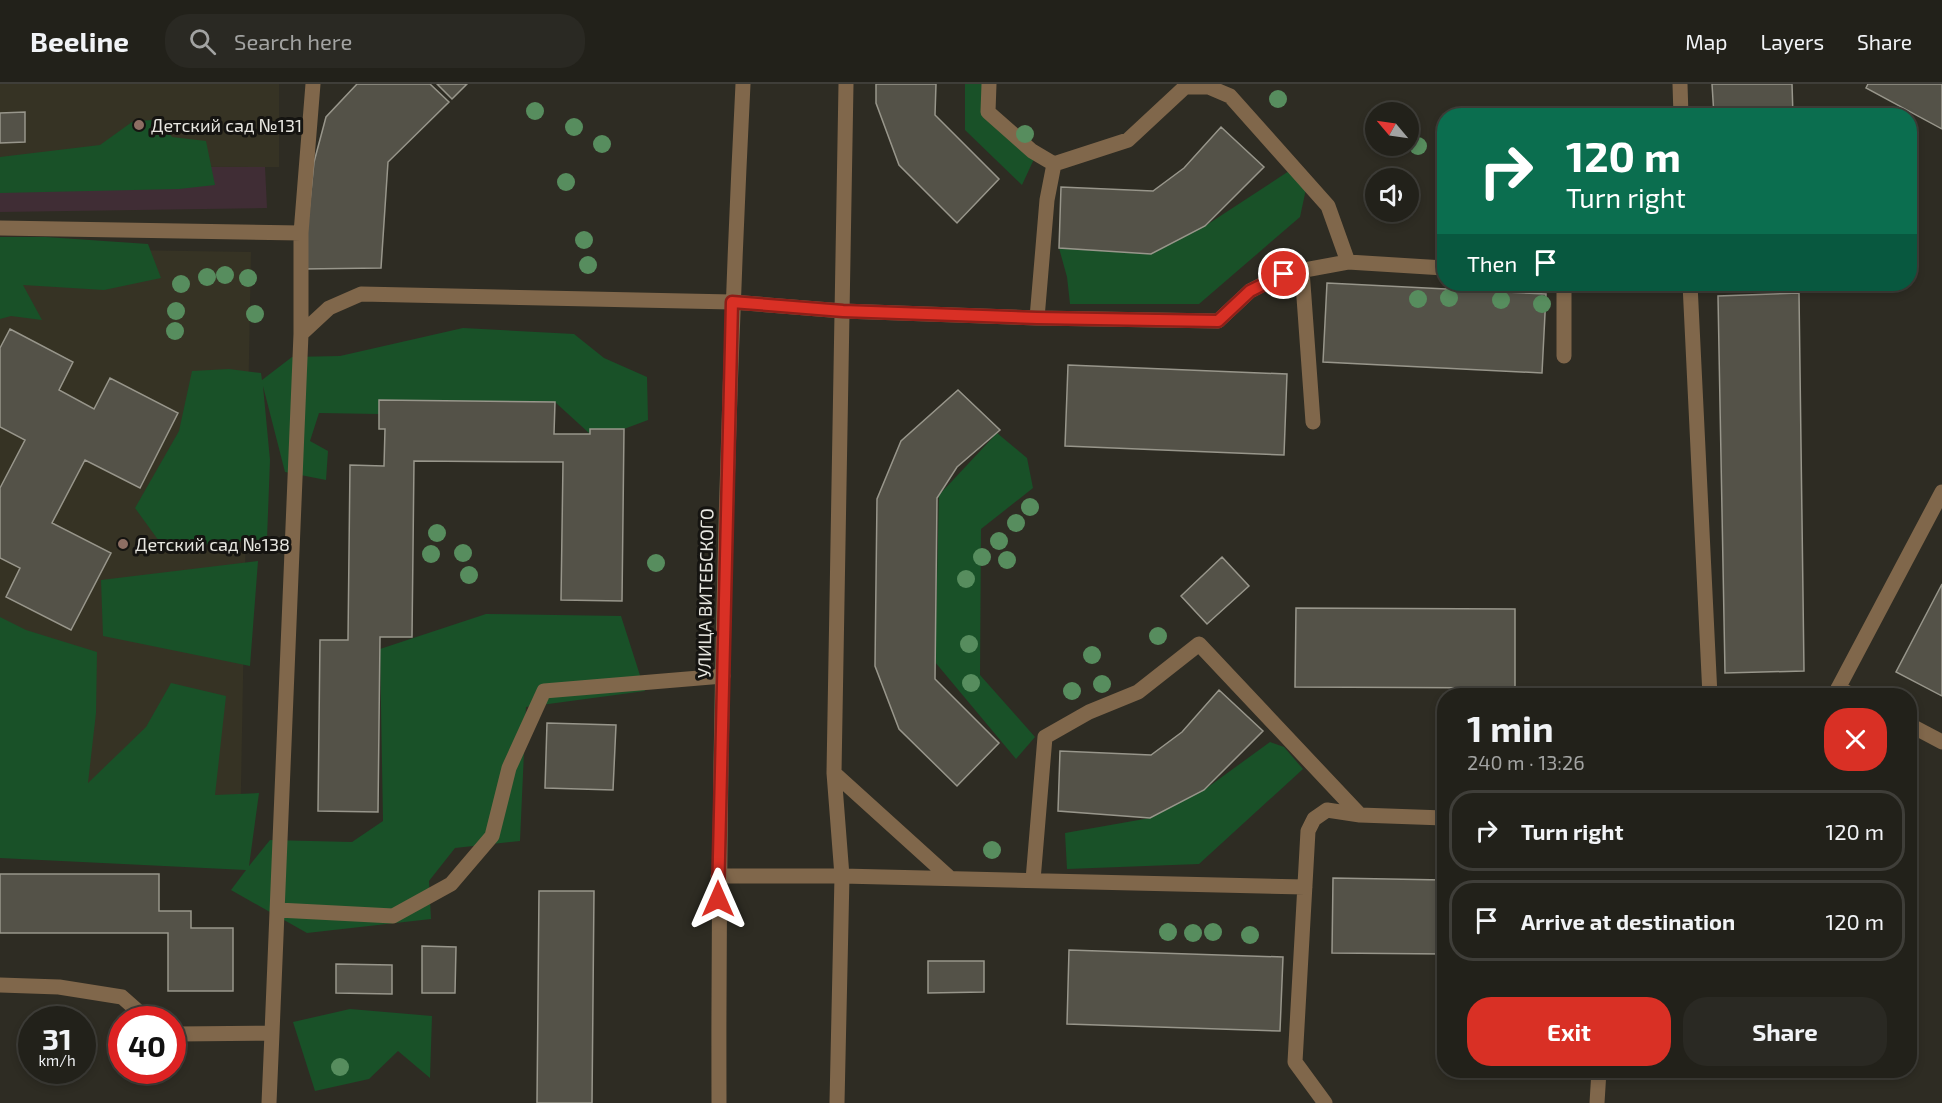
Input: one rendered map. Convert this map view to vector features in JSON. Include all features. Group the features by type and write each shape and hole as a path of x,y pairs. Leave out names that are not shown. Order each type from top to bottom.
{"street":[{"path":"269,1103 301,334 301,233 313,84"},
{"name":"УЛИЦА ВИТЕБСКОГО","path":"719,1103 718,876 732,302 743,84"},
{"path":"837,1103 842,876 834,773 846,84"},
{"path":"989,84 988,112 1032,151 1054,164 1128,140 1185,87 1209,87 1230,96 1328,206 1348,262"},
{"path":"1680,84 1681,108"},
{"path":"1037,318 1047,200 1054,164"},
{"path":"0,228 301,233"},
{"path":"301,334 329,308 361,294 732,302 843,311 1037,318 1218,321 1250,291 1284,274 1348,262 1437,268"},
{"path":"1302,270 1313,422"},
{"path":"1564,291 1564,356"},
{"path":"1690,291 1710,688"},
{"path":"1838,688 1942,492"},
{"path":"1033,880 1045,737 1089,712 1138,692 1199,644 1360,816"},
{"path":"278,910 393,916 451,884 492,836 509,768 544,691 723,676"},
{"path":"1917,729 1942,742"},
{"path":"834,773 950,878"},
{"path":"1325,1103 1295,1062 1308,831 1314,819 1327,810 1360,816 1437,818"},
{"path":"718,876 950,878 1305,887"},
{"path":"0,985 59,987 122,997 132,1006"},
{"path":"186,1034 272,1033"},
{"path":"1597,1103 1599,1078"}],"shaded area":[{"name":"Детский сад №131","path":"0,84 279,84 279,167 0,166"},
{"path":"0,166 265,167 267,208 0,212"},
{"name":"Детский сад №138","path":"0,248 251,252 240,840 0,836"}],"green space":[{"path":"965,84 984,84 983,107 1034,159 1022,185 965,130"},
{"path":"160,119 172,137 206,141 215,185 179,189 0,193 0,157 100,145 132,122"},
{"path":"1289,171 1306,189 1300,217 1199,304 1070,304 1067,277 1059,248 1151,254 1205,226"},
{"path":"0,237 46,237 148,244 161,278 104,290 23,285 42,320 11,316 0,319"},
{"path":"463,328 574,334 604,358 647,377 648,420 624,429 590,434 555,402 379,414 319,413 310,441 328,451 326,480 285,472 263,386 270,460 267,539 164,548 135,508 179,431 192,371 229,369 261,373 262,380 292,357 340,356"},
{"path":"997,433 1027,458 1033,488 981,529 980,675 1035,737 1016,759 935,662 939,495"},
{"path":"258,561 250,666 103,636 101,580"},
{"path":"486,614 621,616 645,691 526,707 520,841 455,848 429,881 431,919 307,933 231,890 246,870 0,858 0,617 26,630 97,652 96,713 88,783 146,727 171,683 226,696 215,795 259,793 249,866 270,840 352,842 383,821 380,649"},
{"path":"1270,742 1284,747 1303,769 1199,864 1067,869 1065,833 1150,818 1204,790"},
{"path":"350,1009 432,1016 430,1078 398,1051 369,1079 315,1091 293,1022"}],"building":[{"path":"357,84 430,84 449,102 388,162 381,268 303,269 314,162 326,117"},
{"path":"437,84 467,84 452,99"},
{"path":"876,84 936,84 935,115 999,179 957,223 899,165 876,103"},
{"path":"1712,84 1792,84 1793,108 1714,108"},
{"path":"1868,84 1942,84 1942,129 1917,116 1917,108 1903,108 1866,88"},
{"path":"25,112 25,142 0,143 0,113"},
{"path":"1221,127 1264,167 1205,226 1151,254 1059,248 1061,187 1153,191 1184,168"},
{"path":"1327,283 1437,289 1437,291 1546,294 1542,373 1323,362"},
{"path":"1799,293 1804,671 1725,673 1718,296"},
{"path":"10,329 73,362 59,390 94,409 110,378 178,413 140,488 85,460 52,523 111,553 71,630 6,597 20,568 0,558 0,488 25,440 0,427 0,348"},
{"path":"1068,365 1287,374 1284,455 1065,446"},
{"path":"958,390 1000,430 957,467 937,498 935,679 999,743 957,786 899,729 875,666 877,499 901,441"},
{"path":"379,400 555,402 554,434 590,434 590,429 624,429 622,601 561,600 563,462 414,461 412,637 380,637 378,812 318,811 320,640 348,640 350,465 384,466 385,429 379,429"},
{"path":"1222,557 1249,586 1207,624 1181,596"},
{"path":"1942,584 1942,696 1896,672"},
{"path":"1296,608 1515,609 1515,688 1295,687"},
{"path":"1219,690 1263,731 1204,790 1150,818 1058,811 1060,751 1151,755 1182,732"},
{"path":"547,723 616,725 613,790 545,788"},
{"path":"0,874 159,874 159,911 191,911 191,928 233,928 233,991 168,991 168,933 0,933"},
{"path":"1333,878 1437,880 1437,954 1332,953"},
{"path":"539,891 594,891 592,1103 537,1103"},
{"path":"422,946 456,947 455,993 422,993"},
{"path":"1069,950 1283,957 1280,1031 1067,1024"},
{"path":"928,961 984,961 984,992 928,993"},
{"path":"336,964 392,965 392,994 336,993"}],"place":[{"name":"Детский сад №131","path":"139,125"},
{"name":"Детский сад №138","path":"123,544"}],"route":[{"path":"718,899 732,302 843,311 1037,318 1218,321 1250,291 1284,274"}]}
